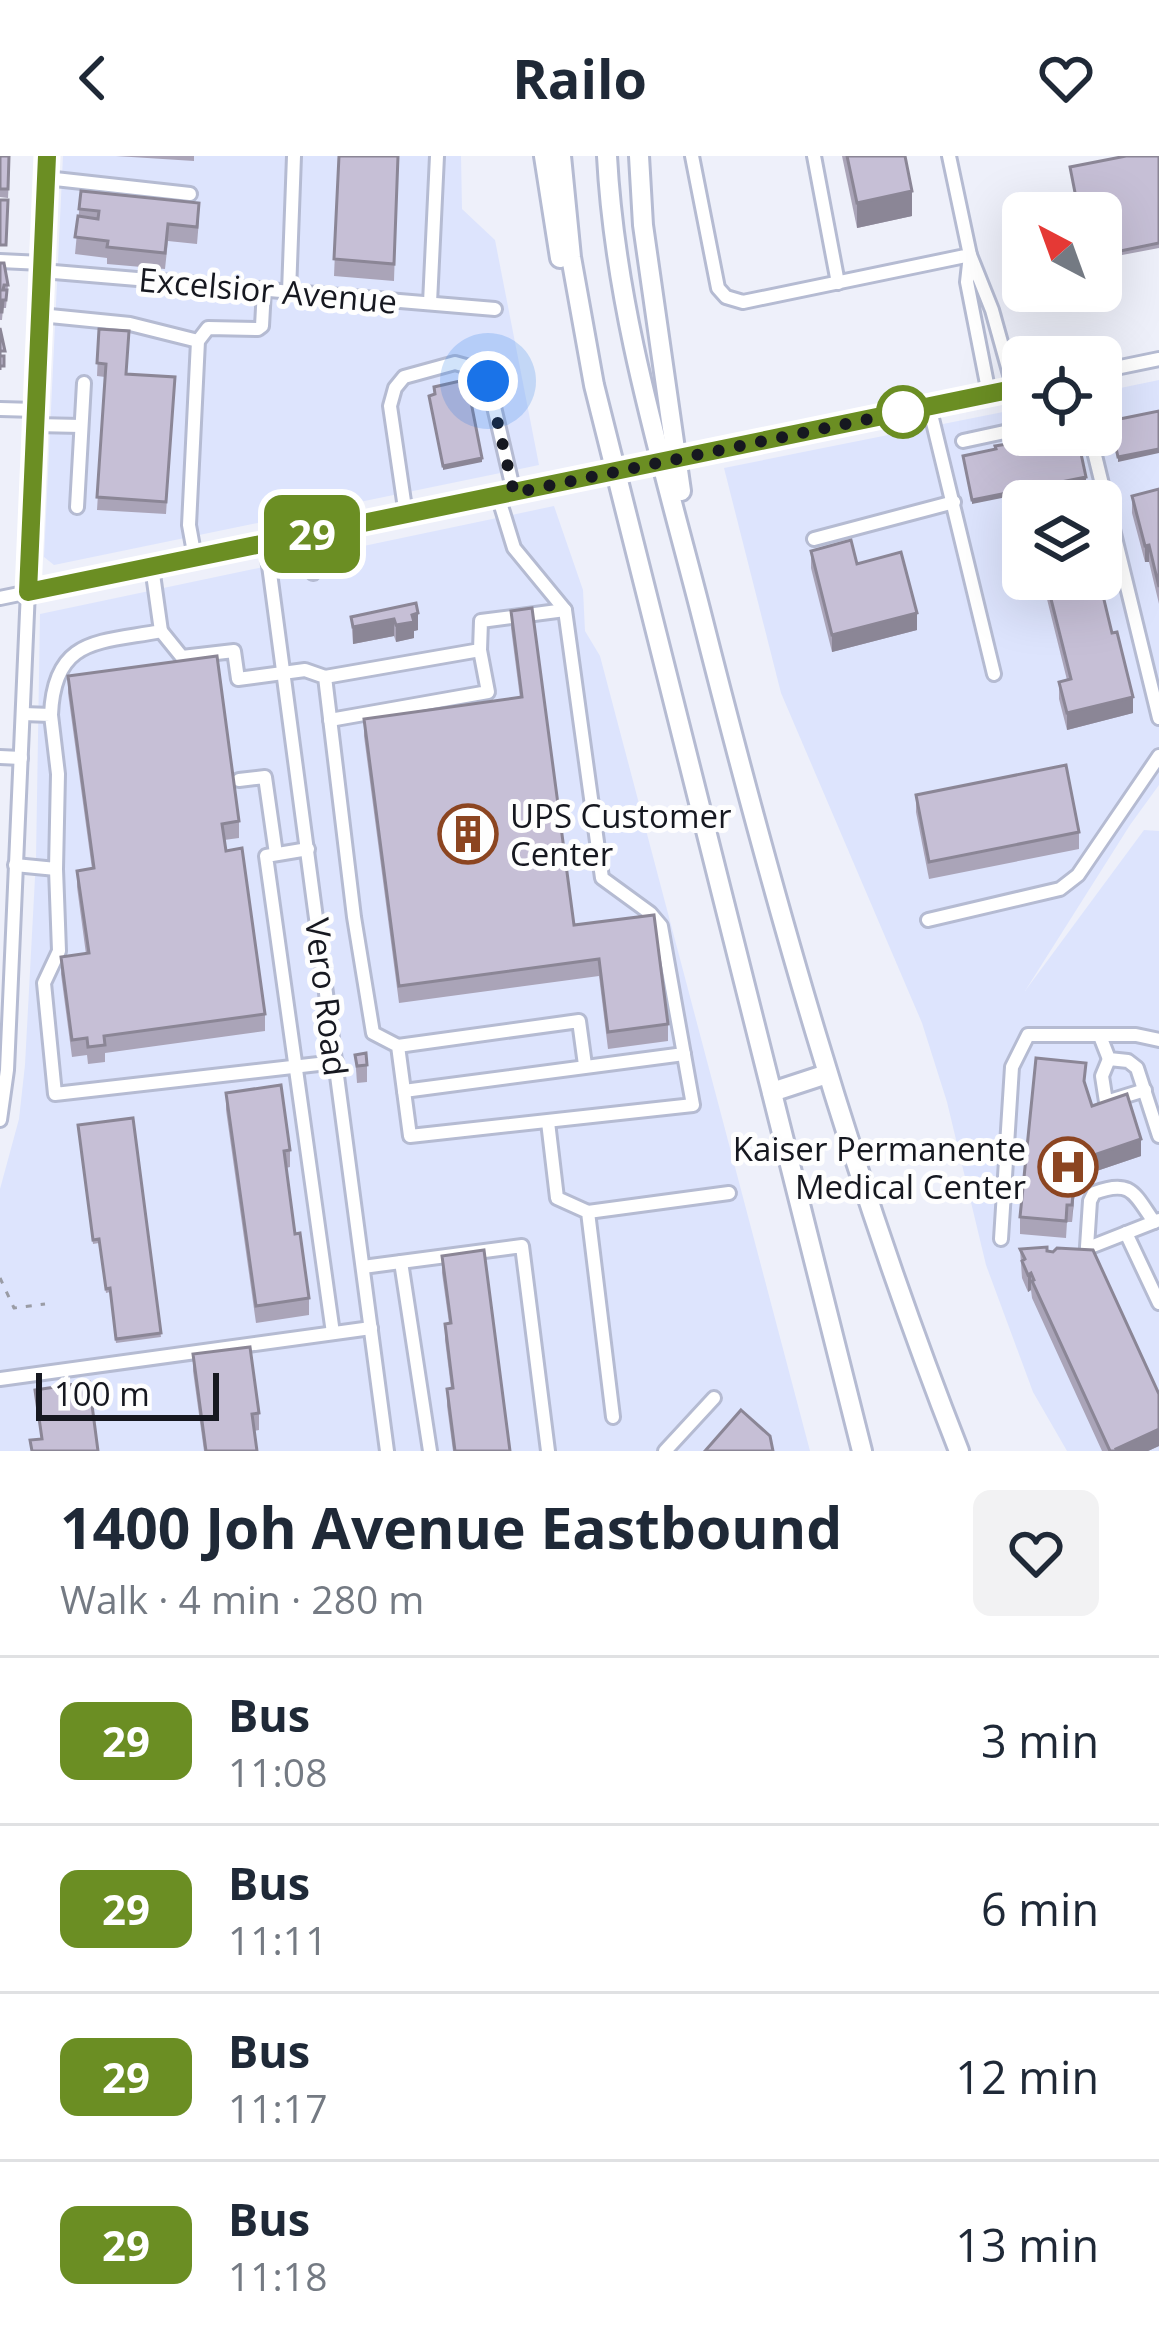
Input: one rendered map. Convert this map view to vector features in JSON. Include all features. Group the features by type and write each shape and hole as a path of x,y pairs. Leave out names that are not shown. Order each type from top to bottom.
{"highway":[{"path":"544,156 572,315 625,510"},
{"path":"561,156 584,337 862,1451"},
{"path":"607,156 612,225 629,323 754,825 826,1074 959,1451"},
{"path":"638,156 643,225 695,591"},
{"path":"772,1092 826,1074"}],"street":[{"path":"1,1110 6,928 22,758 47,156"},
{"path":"290,292 294,156"},
{"path":"430,303 437,156"},
{"path":"692,156 718,288 726,297 742,302 970,255"},
{"path":"814,156 838,283"},
{"path":"949,156 970,255 1002,340"},
{"path":"46,178 190,194"},
{"path":"970,255 968,282 989,394"},
{"name":"Excelsior Avenue","path":"0,261 495,309"},
{"path":"195,558 189,525 198,341 208,328 262,326 264,290"},
{"path":"40,315 130,324 198,341"},
{"path":"1122,366 1159,358"},
{"path":"406,515 390,406 395,388 404,377 455,363 472,368 488,381 514,493"},
{"path":"77,507 84,382"},
{"path":"0,598 1002,391"},
{"path":"929,406 994,674"},
{"path":"0,409 82,426"},
{"path":"963,441 1002,433"},
{"path":"1095,456 1159,718"},
{"path":"398,1046 410,1136 693,1105 661,926 602,878 565,610 501,535 498,496"},
{"path":"814,538 954,502"},
{"path":"305,536 313,573"},
{"name":"Vero Road","path":"266,544 387,1451"},
{"path":"152,567 161,631 182,657 234,651 238,679 305,670 325,677 480,650"},
{"path":"329,720 488,692 480,650 482,621 565,610"},
{"path":"161,631 81,649 55,678 51,715 58,774 59,951 44,983 55,1094 336,1062"},
{"path":"325,677 373,1033 398,1046 579,1021 585,1065"},
{"path":"23,714 51,715"},
{"path":"928,920 1060,889 1071,882 1159,756"},
{"path":"0,757 22,758"},
{"path":"239,780 265,777 276,854"},
{"path":"308,849 266,856 333,1333"},
{"path":"15,866 56,869"},
{"path":"1001,1239 1012,1067 1028,1035 1136,1034 1159,1040"},
{"path":"1100,1036 1109,1059 1102,1076 1106,1102 1145,1090"},
{"path":"404,1091 684,1054"},
{"path":"1109,1059 1128,1060 1138,1067 1159,1136"},
{"path":"548,1122 557,1198 588,1213 728,1192"},
{"path":"1085,1266 1090,1201 1098,1191 1114,1186 1131,1190 1156,1221 1088,1248"},
{"path":"588,1213 613,1417"},
{"path":"1126,1233 1159,1303"},
{"path":"363,1267 522,1246 548,1451"},
{"path":"400,1262 430,1451"},
{"path":"0,1379 371,1328"},
{"path":"665,1451 714,1398"}],"path":[{"path":"0,1278 14,1308 45,1304"}],"shaded area":[{"path":"63,156 461,156 462,209 495,240 539,465 54,565 44,557"},
{"path":"1159,380 1159,785 1025,991 1144,830 1159,831 1159,1451 1067,1451 1033,1392 986,1265 947,1102 922,1023 781,693 724,468 1002,412 1002,456 1122,456 1122,388"},
{"path":"554,506 583,590 585,631 600,656 810,1451 0,1451 0,1189 19,1119 25,1065 36,859 40,614"}],"building":[{"path":"0,156 9,156 8,189 0,189"},
{"path":"339,156 398,156 394,264 334,259"},
{"path":"847,156 905,156 912,191 857,203"},
{"path":"1126,156 1159,156 1159,243 1122,251 1122,192 1075,192 1070,167"},
{"path":"81,191 199,203 197,227 168,224 165,253 107,247 108,241 75,237 78,216 98,219 99,211 79,209"},
{"path":"0,200 8,200 6,245 0,245"},
{"path":"0,263 4,263 8,285 4,285 2,312 0,312"},
{"path":"99,329 129,331 126,374 175,377 166,502 97,497 106,364 97,363"},
{"path":"460,381 462,389 468,387 482,458 443,466 429,396 435,394 434,387"},
{"path":"1159,411 1159,449 1118,457 1122,456 1122,419"},
{"path":"1002,445 1002,456 1082,456 1086,477 1002,480 1002,494 972,500 963,456"},
{"path":"1159,489 1159,587 1132,496"},
{"path":"851,540 857,564 901,552 917,613 832,635 811,551"},
{"path":"1051,600 1104,600 1133,697 1067,713 1059,682 1071,679"},
{"path":"416,603 414,622 396,625 394,619 353,627 351,617"},
{"name":"UPS Customer Center","path":"532,608 574,925 654,915 668,1024 608,1032 599,959 399,986 364,719 522,697 511,611"},
{"path":"217,656 239,821 222,824 226,851 242,848 265,1014 104,1036 105,1045 88,1047 87,1038 72,1040 61,957 89,953 77,871 94,868 68,676"},
{"path":"1066,765 1079,832 929,862 916,795"},
{"path":"366,1053 367,1065 357,1066 355,1055"},
{"name":"Kaiser Permanente Medical Center","path":"1036,1058 1086,1063 1084,1081 1092,1106 1127,1094 1141,1139 1076,1161 1066,1221 1020,1217"},
{"path":"281,1085 290,1150 284,1151 309,1298 256,1306 226,1093"},
{"path":"133,1118 161,1333 116,1339 99,1239 93,1240 78,1125"},
{"path":"1047,1247 1053,1252 1057,1248 1093,1250 1159,1394 1159,1429 1117,1451 1110,1451 1022,1261 1020,1249"},
{"path":"484,1250 510,1451 455,1451 447,1389 453,1388 445,1324 451,1323 442,1256"},
{"path":"250,1347 259,1413 252,1414 257,1451 206,1451 193,1354"},
{"path":"89,1382 98,1451 32,1451 30,1440 42,1439 35,1390"},
{"path":"741,1410 770,1436 773,1451 705,1451"}],"bus line":[{"name":"29","path":"47,156 28,592 1002,391"}],"place":[{"name":"UPS Customer Center","path":"468,834"},
{"name":"Kaiser Permanente Medical Center","path":"1068,1167"}],"route":[{"path":"488,381 514,493 903,412"}]}
